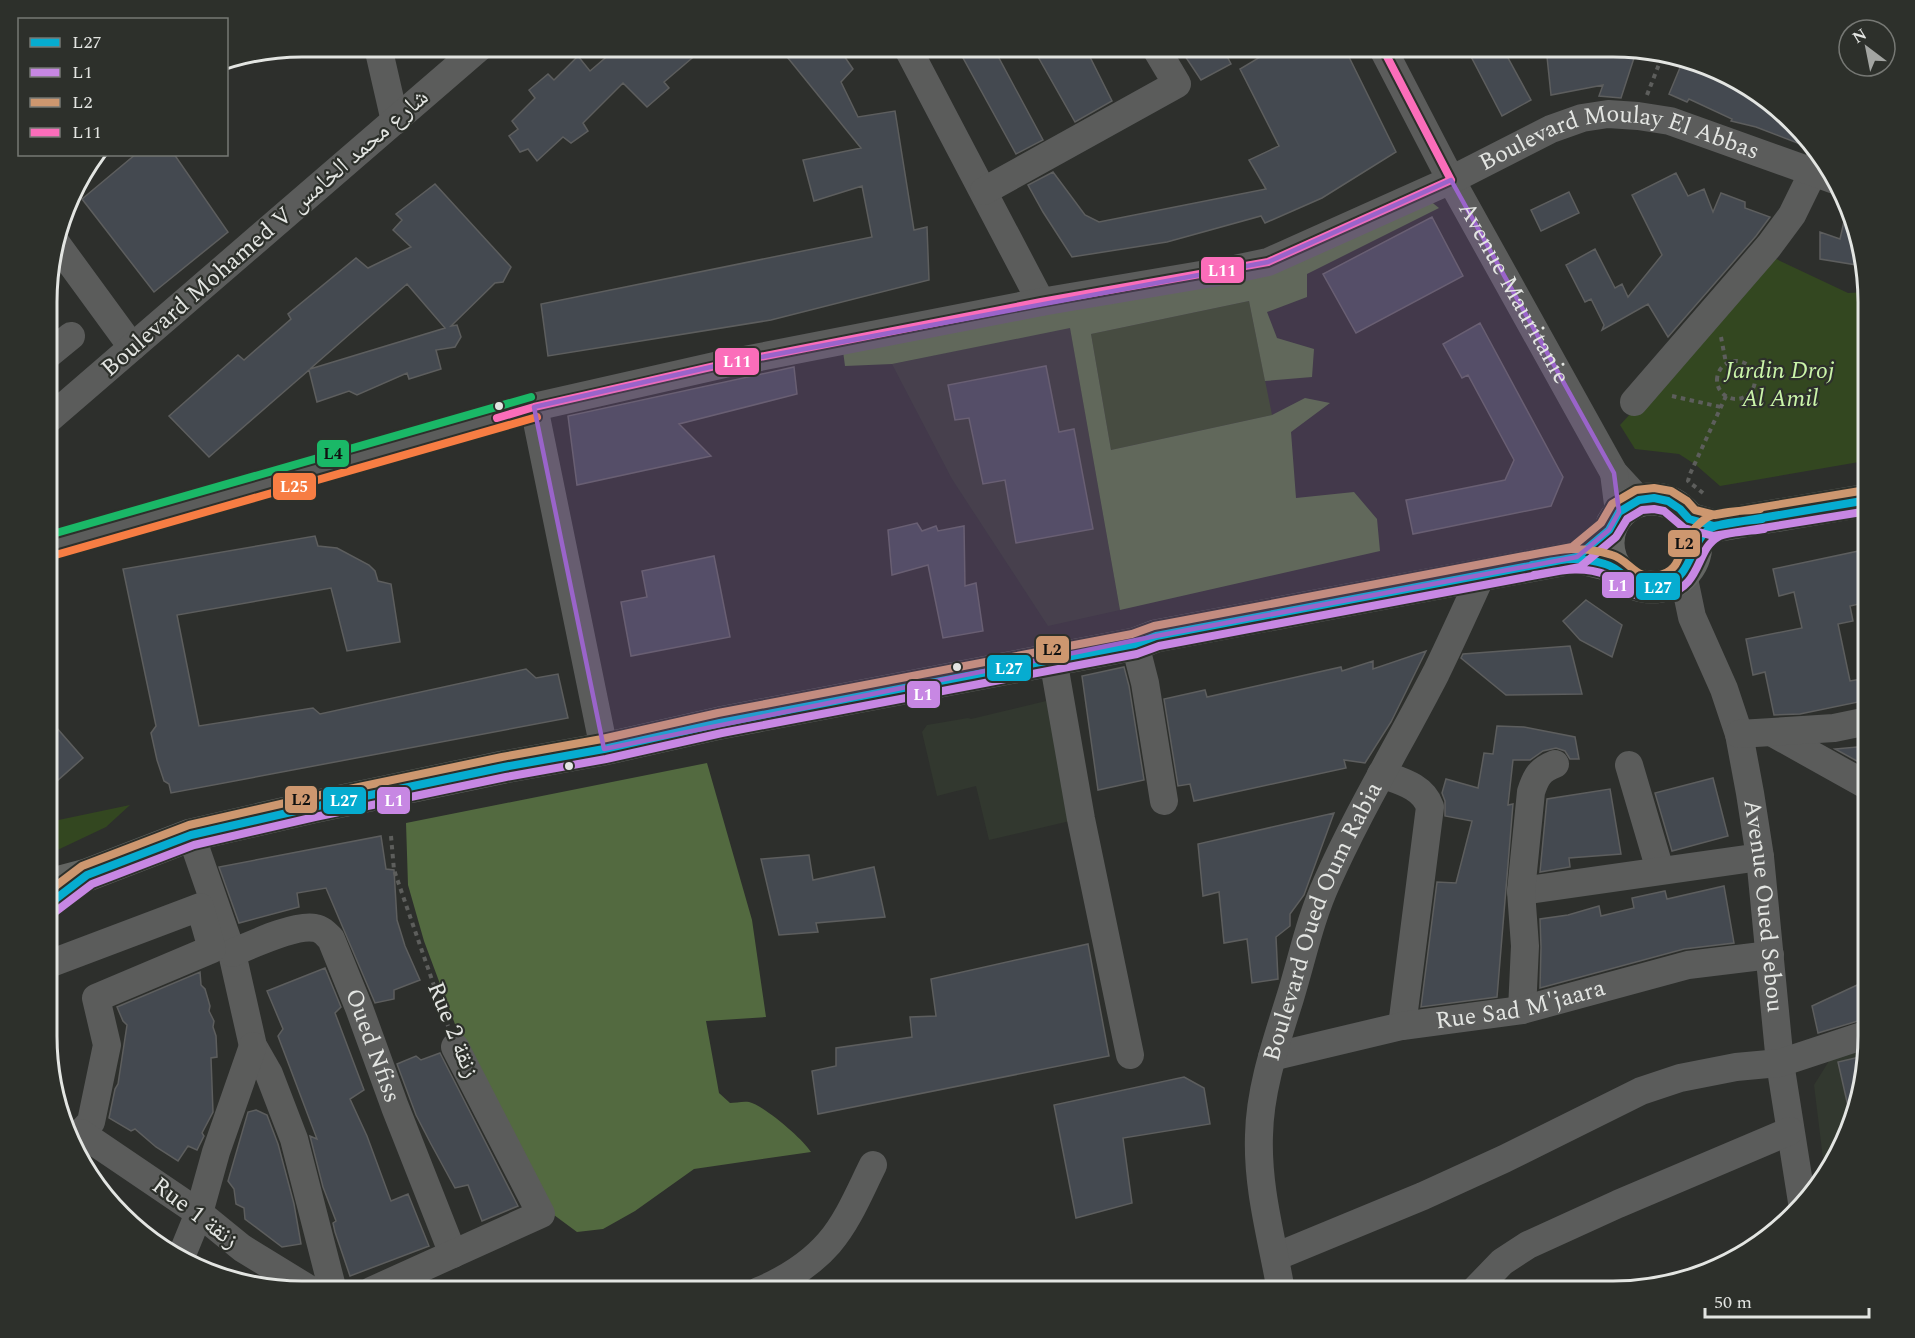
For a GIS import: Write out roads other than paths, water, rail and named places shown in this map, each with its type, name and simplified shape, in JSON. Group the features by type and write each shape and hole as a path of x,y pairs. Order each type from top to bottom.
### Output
{"main road":[{"path":"1577,557 1623,514 1654,498 1668,501 1706,528 1858,503"},
{"path":"1623,514 1608,549 1614,566 1628,580 1646,586 1674,579 1694,554 1706,528"},
{"path":"57,883 87,874 191,835 313,807 504,767 604,749 720,723 1134,644 1156,636 1577,557 1614,566"},
{"path":"57,898 87,874"}],"street":[{"path":"380,57 395,121"},
{"name":"Boulevard Mohamed V شارع محمد الخامس","path":"57,412 468,57"},
{"path":"913,57 1041,302"},
{"path":"984,191 1177,84 1161,57"},
{"name":"Avenue Mauritanie","path":"1387,57 1451,180 1614,473 1623,514"},
{"name":"Boulevard Moulay El Abbas","path":"57,544 534,407 724,364 1041,302 1268,262 1451,180 1551,129 1582,118 1608,114 1670,121 1820,170"},
{"path":"1641,394 1769,246 1821,172"},
{"path":"62,252 132,347"},
{"path":"57,347 71,336"},
{"path":"534,407 604,749"},
{"name":"Boulevard Oued Oum Rabia","path":"1279,1281 1260,1180 1259,1134 1263,1090 1272,1057 1307,936 1326,884 1381,774 1436,672 1482,574"},
{"name":"Avenue Oued Sebou","path":"1674,579 1724,689 1738,734 1760,857 1780,1063 1801,1193"},
{"path":"1134,644 1146,683 1164,801"},
{"path":"1053,659 1079,807 1130,1055"},
{"path":"1738,734 1834,728 1858,723"},
{"path":"1773,733 1858,786"},
{"path":"1522,1010 1525,946 1521,891 1531,792 1536,776 1543,768 1555,764"},
{"path":"1629,765 1660,870"},
{"path":"1381,774 1421,791 1430,807 1402,1026"},
{"path":"191,835 232,953 253,1046 269,1074 294,1139 330,1281"},
{"path":"1521,891 1760,857"},
{"path":"57,961 200,907 212,949 96,998 107,1045 91,1122 80,1139"},
{"name":"Oued Nfiss","path":"232,953 302,928 315,928 324,932 331,939 453,1254"},
{"name":"Rue Sad M'jaara","path":"1272,1057 1402,1026 1522,1010 1688,965 1770,955"},
{"path":"1275,1257 1494,1164 1641,1091 1680,1078 1736,1067 1780,1063 1858,1037"},
{"path":"184,1250 199,1213 216,1152 253,1046"},
{"name":"Rue 2 زنقة","path":"453,1254 541,1214 455,1047"},
{"path":"1484,1281 1502,1262 1528,1245 1790,1131"},
{"name":"Rue 1 زنقة","path":"82,1143 199,1213 242,1248 295,1281"},
{"path":"781,1281 805,1265 829,1243 851,1208 873,1165"},
{"path":"392,1281 453,1254"}],"park label":[{"name":"Jardin Droj Al Amil","path":"1780,385"}]}
